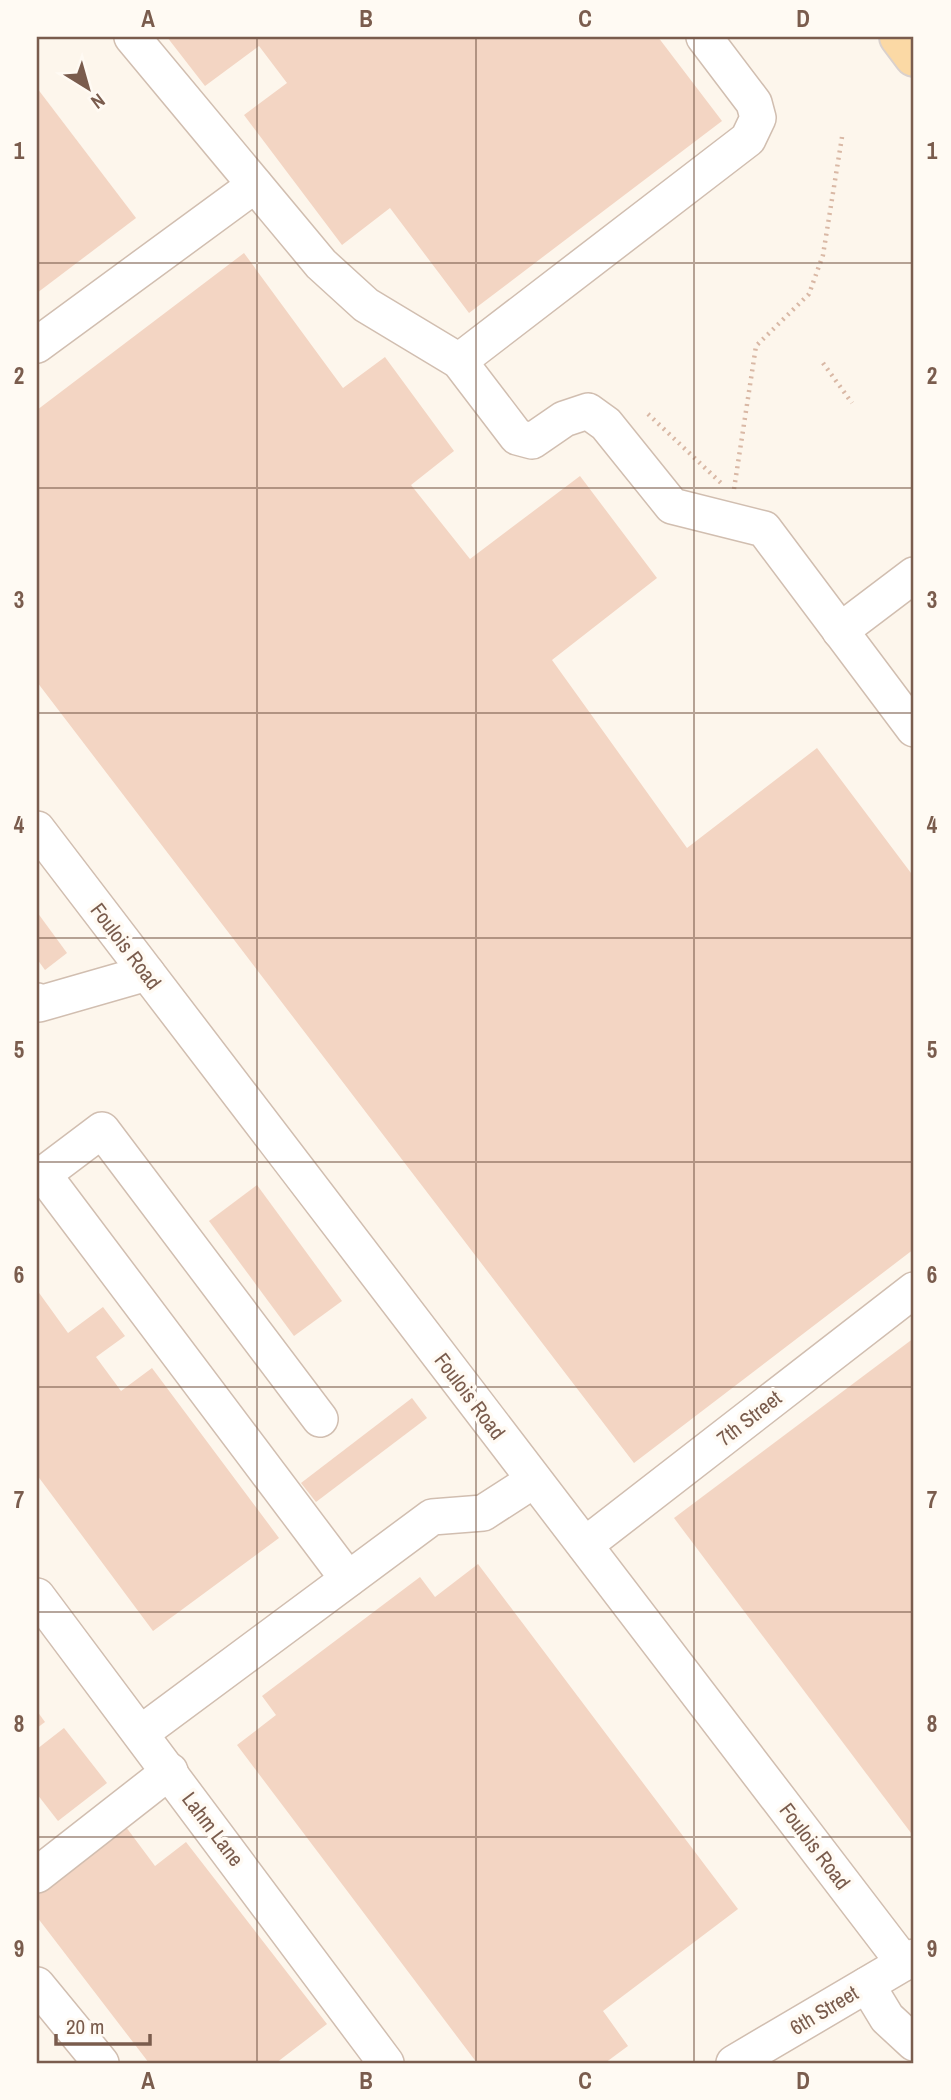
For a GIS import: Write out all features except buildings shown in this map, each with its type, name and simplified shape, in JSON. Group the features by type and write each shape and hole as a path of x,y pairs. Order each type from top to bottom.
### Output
{"main road":[{"path":"899,37 914,58"}],"street":[{"path":"132,37 321,264 366,305 459,361 517,437 532,441 564,419 588,411 606,424 672,506 764,529 914,729"},
{"path":"459,361 748,139 758,118 754,103 704,37"},
{"path":"37,345 256,185"},
{"path":"840,631 914,575"},
{"name":"Foulois Road","path":"37,829 585,1545 898,1971 887,2018 914,2043"},
{"path":"38,1003 147,973"},
{"path":"320,1419 102,1130 40,1177 348,1579"},
{"name":"7th Street","path":"585,1545 914,1290"},
{"path":"141,1733 432,1517 482,1513 534,1480"},
{"name":"Lahm Lane","path":"37,1597 170,1771 386,2063"},
{"path":"37,1875 170,1771"},
{"name":"6th Street","path":"745,2062 898,1971"},
{"path":"37,1985 101,2063"}],"path":[{"path":"734,490 756,346 809,294 823,255 842,137"},
{"path":"823,363 852,403"},
{"path":"648,414 721,484 724,493"}]}
